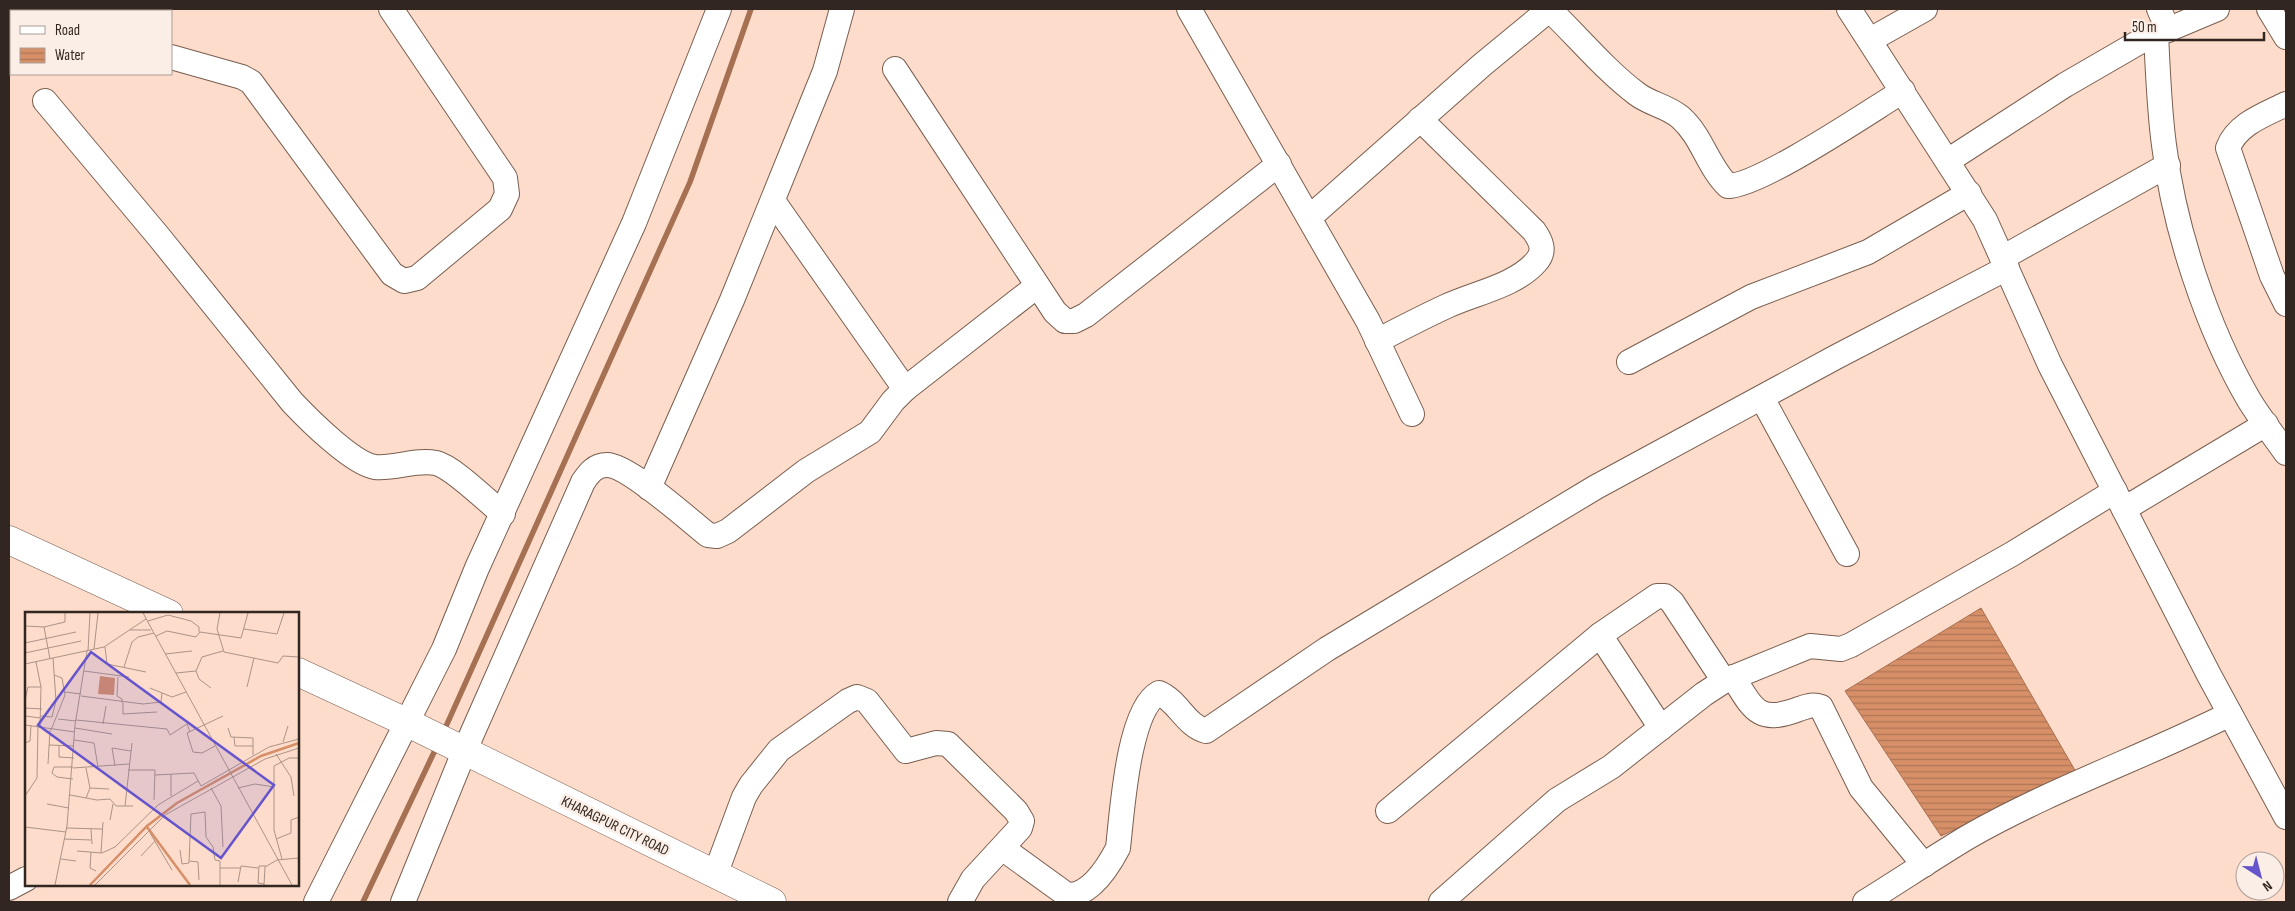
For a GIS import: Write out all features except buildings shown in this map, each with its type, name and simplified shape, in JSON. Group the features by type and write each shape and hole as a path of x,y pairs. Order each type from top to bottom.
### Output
{"main road":[{"path":"9,540 165,612"},
{"name":"KHARAGPUR CITY ROAD","path":"299,672 417,728 772,902"}],"street":[{"path":"172,57 242,77 251,82 392,274 404,280 416,278 500,209 507,194 505,178 391,9"},
{"path":"316,902 417,728 444,649 477,568 634,223 718,9"},
{"path":"649,488 732,300 828,64 842,9"},
{"path":"1189,9 1310,217 1377,341 1412,414"},
{"path":"1310,217 1420,119 1550,9 1638,96 1668,108 1681,118 1695,135 1721,179 1728,186 1738,186 1787,162 1903,91"},
{"path":"1849,9 1949,160 1985,220 2050,365 2230,714 2286,817"},
{"path":"1870,40 1924,9"},
{"path":"1949,160 2064,85 2141,41 2161,24 2217,9"},
{"path":"2269,9 2286,37"},
{"path":"2161,24 2164,146 2178,218 2212,322 2249,400 2286,453"},
{"path":"895,69 1037,286 1055,312 1065,321 1074,321 1119,290 1279,164"},
{"path":"45,100 292,402 310,420 361,463 376,467 424,462 437,464 449,470 503,514"},
{"path":"2286,104 2239,129 2232,138 2228,148 2229,157 2272,276 2286,304"},
{"path":"1377,341 1447,306 1513,278 1537,261 1542,251 1541,241 1534,231 1420,119"},
{"path":"1002,848 1067,895 1077,896 1086,890 1118,848 1133,738 1151,698 1159,693 1166,696 1197,729 1206,731 1336,644 1596,487 2005,264 2168,165"},
{"path":"1629,362 1751,297 1868,252 1969,193"},
{"path":"772,201 905,389"},
{"path":"404,902 461,750 583,482 590,472 606,465 617,467 649,488 708,535 717,536 728,531 806,471 870,432 893,401 905,389 1037,286"},
{"path":"1762,398 1847,554"},
{"path":"1441,902 1557,800 1597,777 1704,694 1729,679 1810,646 1842,649 1851,645 1962,583 2266,424"},
{"path":"1388,811 1600,635 1648,601 1657,596 1664,596 1672,602 1729,679 1761,714 1771,717 1815,705 1822,707 1861,788 1924,865"},
{"path":"1600,635 1661,728"},
{"path":"715,875 744,797 779,750 848,701 857,697 866,701 906,751 936,743 948,744 1016,811 1022,821 1020,828 973,879 960,902"},
{"path":"1865,902 1969,837 2113,766 2161,748 2230,714"},
{"path":"9,888 25,880"}],"water":[{"path":"1981,608 2076,772 1941,836 1845,691"}],"waterway":[{"path":"443,733 690,182 751,9"},
{"path":"363,902 437,746"}]}
